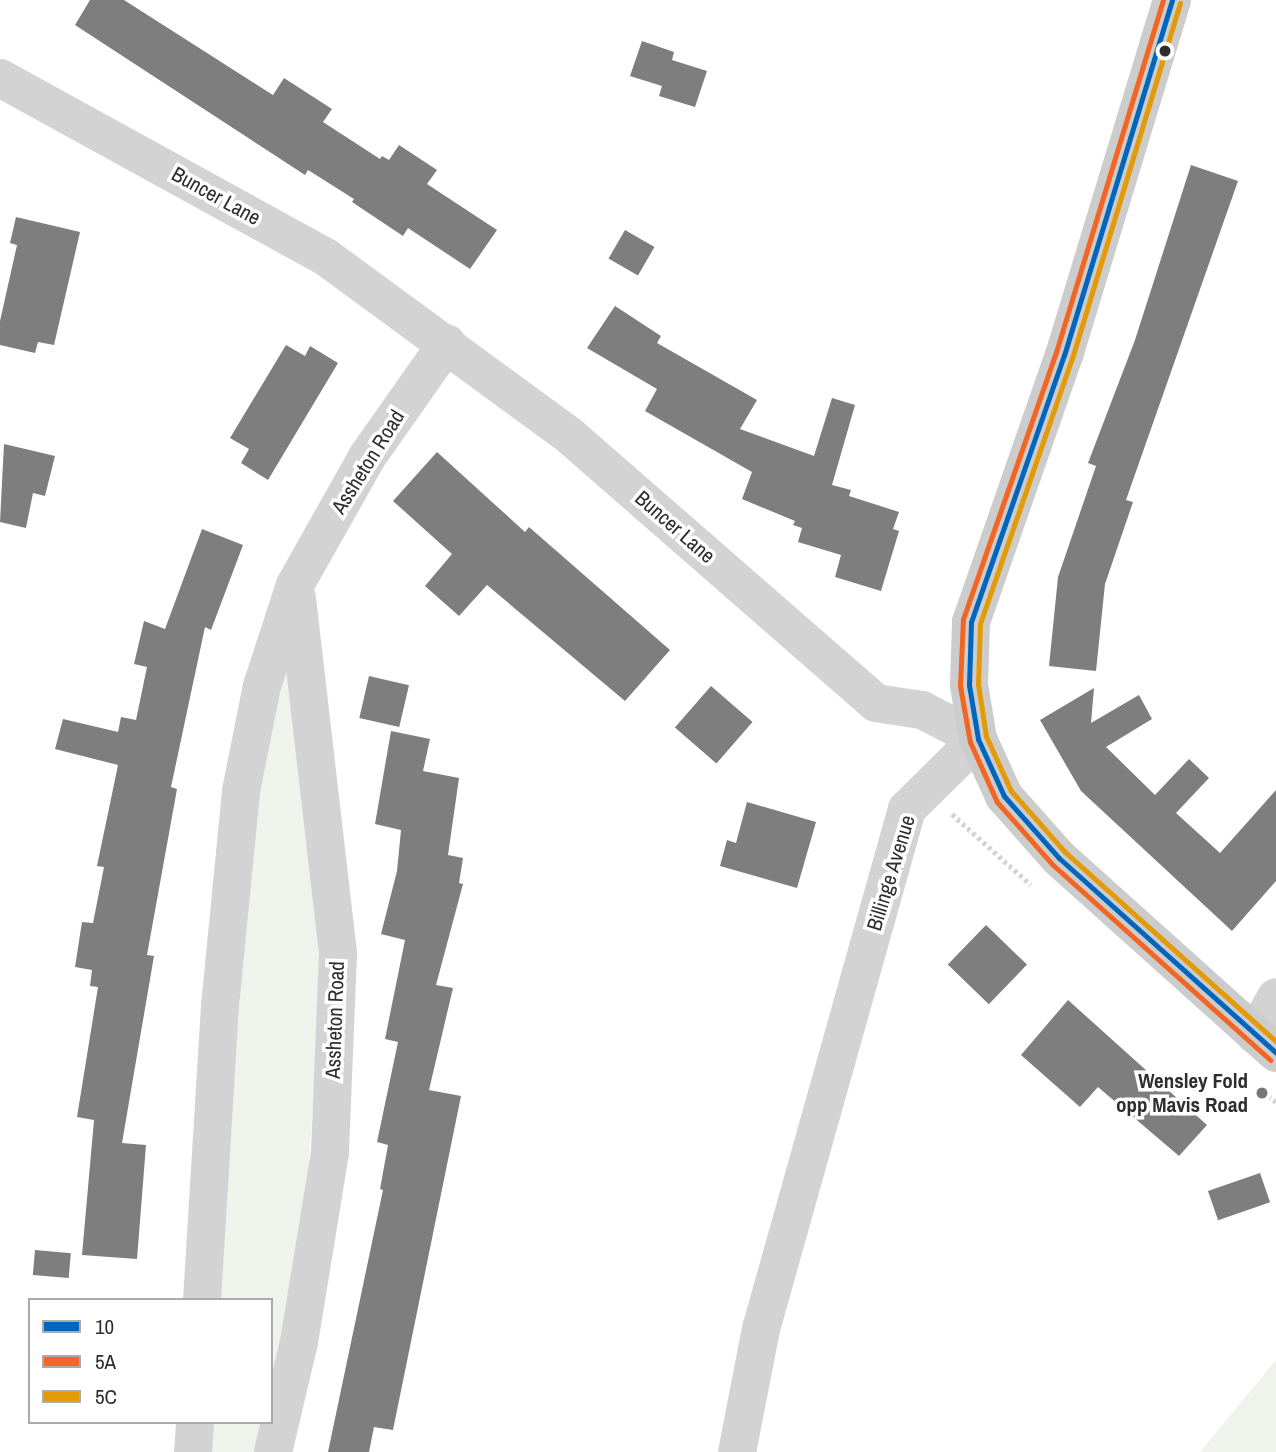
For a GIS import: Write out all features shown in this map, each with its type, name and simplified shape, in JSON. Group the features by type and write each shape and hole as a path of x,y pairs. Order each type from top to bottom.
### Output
{"main road":[{"path":"1172,0 1064,355 971,622 969,685 978,739 1004,796 1059,858 1266,1044"}],"street":[{"name":"Buncer Lane","path":"0,78 327,258 447,342 570,436 876,703 922,710 978,739"},
{"name":"Assheton Road","path":"202,1298 220,1006 241,791 262,686 295,585 367,457 447,342"},
{"name":"Assheton Road","path":"273,1452 299,1342 330,1152 338,953 295,585"},
{"name":"Billinge Avenue","path":"737,1452 761,1329 907,809 978,739"},
{"path":"1266,1044 1276,997"},
{"path":"193,1452 195,1424"}],"shaded area":[{"path":"294,655 321,984 306,1206 273,1386 273,1298 218,1298 254,802 284,656"},
{"path":"1276,1360 1276,1452 1200,1452"},
{"path":"212,1424 265,1424 259,1452 210,1452"}],"building":[{"path":"90,0 124,0 273,95 284,78 332,109 323,122 380,159 382,156 389,160 399,145 437,170 427,184 497,230 470,269 408,228 403,236 352,202 354,199 308,170 305,175 75,25"},
{"path":"642,41 674,52 672,60 707,71 695,107 659,96 662,86 630,76"},
{"path":"1191,165 1238,181 1126,500 1133,502 1105,584 1096,671 1049,666 1058,577 1096,466 1088,463 1135,340"},
{"path":"16,217 80,232 54,345 38,342 35,353 0,345 0,321 17,245 10,243"},
{"path":"625,230 654,247 638,276 608,259"},
{"path":"615,306 661,336 657,343 757,400 740,429 814,456 832,398 855,405 832,485 851,490 849,496 899,512 893,529 899,531 881,591 835,577 841,555 798,542 802,528 793,525 795,521 742,499 752,472 645,411 657,389 587,348"},
{"path":"286,345 305,356 310,346 338,363 268,480 241,463 249,449 230,438"},
{"path":"4,444 55,456 45,496 33,493 26,528 0,522"},
{"path":"437,452 525,532 529,527 670,650 625,701 487,585 459,616 425,586 452,554 393,501"},
{"path":"202,529 243,545 211,630 205,627 171,787 177,789 147,955 154,956 122,1143 146,1145 137,1259 82,1255 94,1120 77,1117 98,987 90,986 92,970 75,967 82,922 93,923 104,867 97,866 118,765 55,749 63,719 118,732 121,717 136,720 147,667 134,664 144,621 165,629"},
{"path":"369,676 409,685 399,727 359,718"},
{"path":"711,686 753,722 716,764 675,728"},
{"path":"1094,688 1091,723 1139,695 1152,719 1106,747 1155,795 1189,759 1209,778 1176,813 1220,853 1276,790 1276,881 1232,931 1081,791 1040,720"},
{"path":"391,731 430,739 423,771 459,778 448,855 463,858 459,883 463,884 436,985 453,988 429,1090 461,1096 393,1430 374,1427 369,1452 328,1452 383,1190 380,1189 388,1145 377,1142 398,1042 385,1039 405,940 381,934 397,871 401,830 375,824"},
{"path":"747,802 816,822 797,888 720,866 727,840 736,843"},
{"path":"986,925 1027,965 989,1004 948,965"},
{"path":"1068,1000 1207,1125 1179,1156 1098,1087 1080,1107 1021,1055"},
{"path":"1260,1173 1270,1202 1218,1220 1208,1191"},
{"path":"35,1250 71,1253 69,1278 33,1275"}],"transit line":[{"name":"5A","path":"1163,0 1056,352 963,619 960,686 970,742 997,802 1053,865 1270,1060"},
{"name":"10","path":"1172,0 1064,355 971,622 969,685 978,739 1004,796 1059,858 1276,1053"},
{"name":"5C","path":"1180,3 1072,358 980,624 978,684 986,736 1011,791 1065,852 1276,1041"}],"place":[{"name":"Wensley Fold opp Mavis Road","path":"1262,1093"}]}
